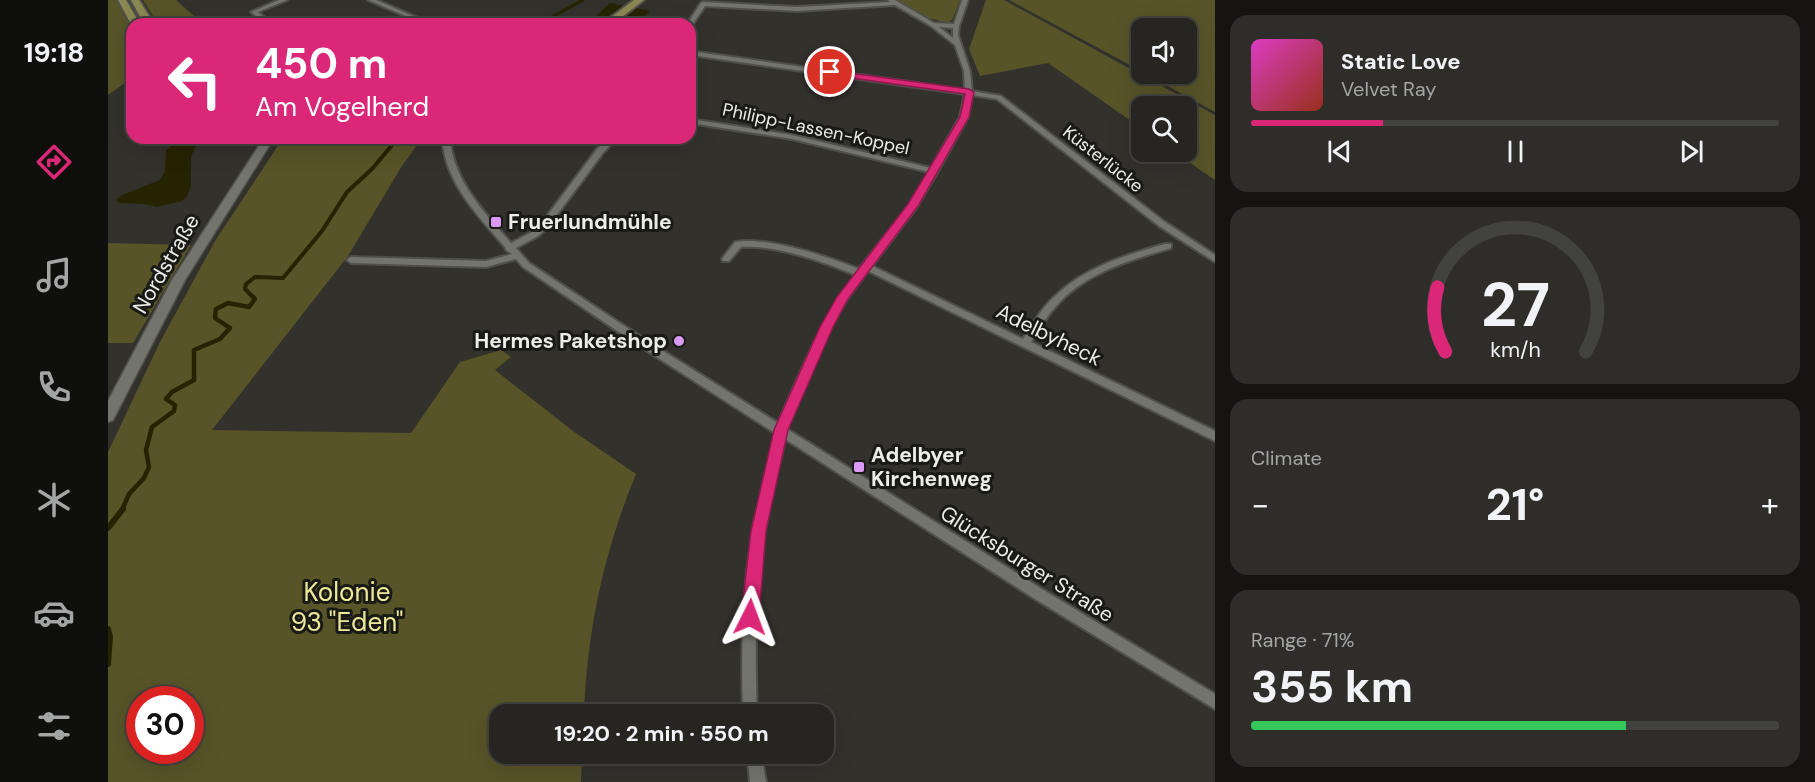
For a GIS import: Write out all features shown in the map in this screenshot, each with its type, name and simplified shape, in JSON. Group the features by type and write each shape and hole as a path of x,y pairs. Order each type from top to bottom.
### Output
{"main road":[{"path":"122,0 132,18"},
{"path":"135,0 146,18"},
{"path":"615,18 640,0"},
{"path":"627,18 652,0"},
{"name":"Nordstraße","path":"108,416 204,238 265,144"}],"street":[{"path":"262,18 254,12 284,0"},
{"path":"371,0 414,18"},
{"path":"750,704 748,661 751,594 759,531 781,430 826,327 863,270 913,206 964,117 969,92 967,71 957,44 956,26 965,0"},
{"path":"694,18 703,4 797,9 893,2 933,25 957,44"},
{"path":"933,25 956,26"},
{"name":"Küsterlücke","path":"696,53 992,95 1007,102 1162,224 1215,259"},
{"name":"Philipp-Lassen-Koppel","path":"696,122 792,137 934,171"},
{"name":"Glücksburger Straße","path":"447,144 452,168 478,211 513,252 540,275 1114,642 1215,702"},
{"path":"351,260 486,264 513,252 544,226 607,144"},
{"name":"Adelbyheck","path":"726,259 738,244 753,243 863,270 1025,343 1215,436"},
{"path":"1025,343 1056,301 1081,280 1135,256 1168,246"},
{"path":"756,764 758,782"}],"green space":[{"path":"108,0 117,0 126,18 126,82 108,95"},
{"path":"143,0 176,0 196,18 154,18"},
{"path":"895,0 960,0 952,20 948,23 925,17"},
{"path":"986,0 1004,0 1131,69 1131,84 1158,84 1180,96 1131,96 1131,121 1048,63 980,76 969,49"},
{"path":"1009,0 1215,0 1215,112 1197,102 1197,96 1186,96 1164,84 1197,84 1197,18 1131,18 1131,66"},
{"path":"1197,105 1215,115 1215,180 1189,162 1197,162"},
{"name":"Kolonie 93 \"Eden\"","path":"279,144 418,144 400,169 348,256 212,430 411,433 460,362 501,350 511,357 495,370 573,431 636,474 615,532 599,592 589,652 585,704 489,704 489,764 582,764 581,782 108,782 108,452 160,342 215,241"},
{"path":"108,243 191,245 133,343 108,343"}],"shaded area":[{"path":"610,3 650,11 642,18 594,18"},
{"path":"174,144 196,144 191,157 191,186 182,201 157,207 120,203 116,200 122,195 160,180 165,171 166,150"}],"waterway":[{"path":"550,18 583,0"},
{"path":"122,510 129,494 144,478 149,467 146,450 152,427 174,411 175,405 166,399 172,392 194,380 194,350 220,339 230,328 215,318 216,309 228,303 249,307 255,299 245,289 246,284 255,277 283,278 322,231 347,192 372,169 393,144"},
{"path":"108,528 123,509"},
{"path":"108,629 110,637 108,664"}],"place":[{"name":"Fruerlundmühle","path":"496,222"},
{"name":"Hermes Paketshop","path":"679,341"},
{"name":"Adelbyer Kirchenweg","path":"859,467"}],"route":[{"path":"750,617 759,531 769,476 781,430 826,327 843,297 913,206 964,117 968,105 969,92 830,72"}]}
